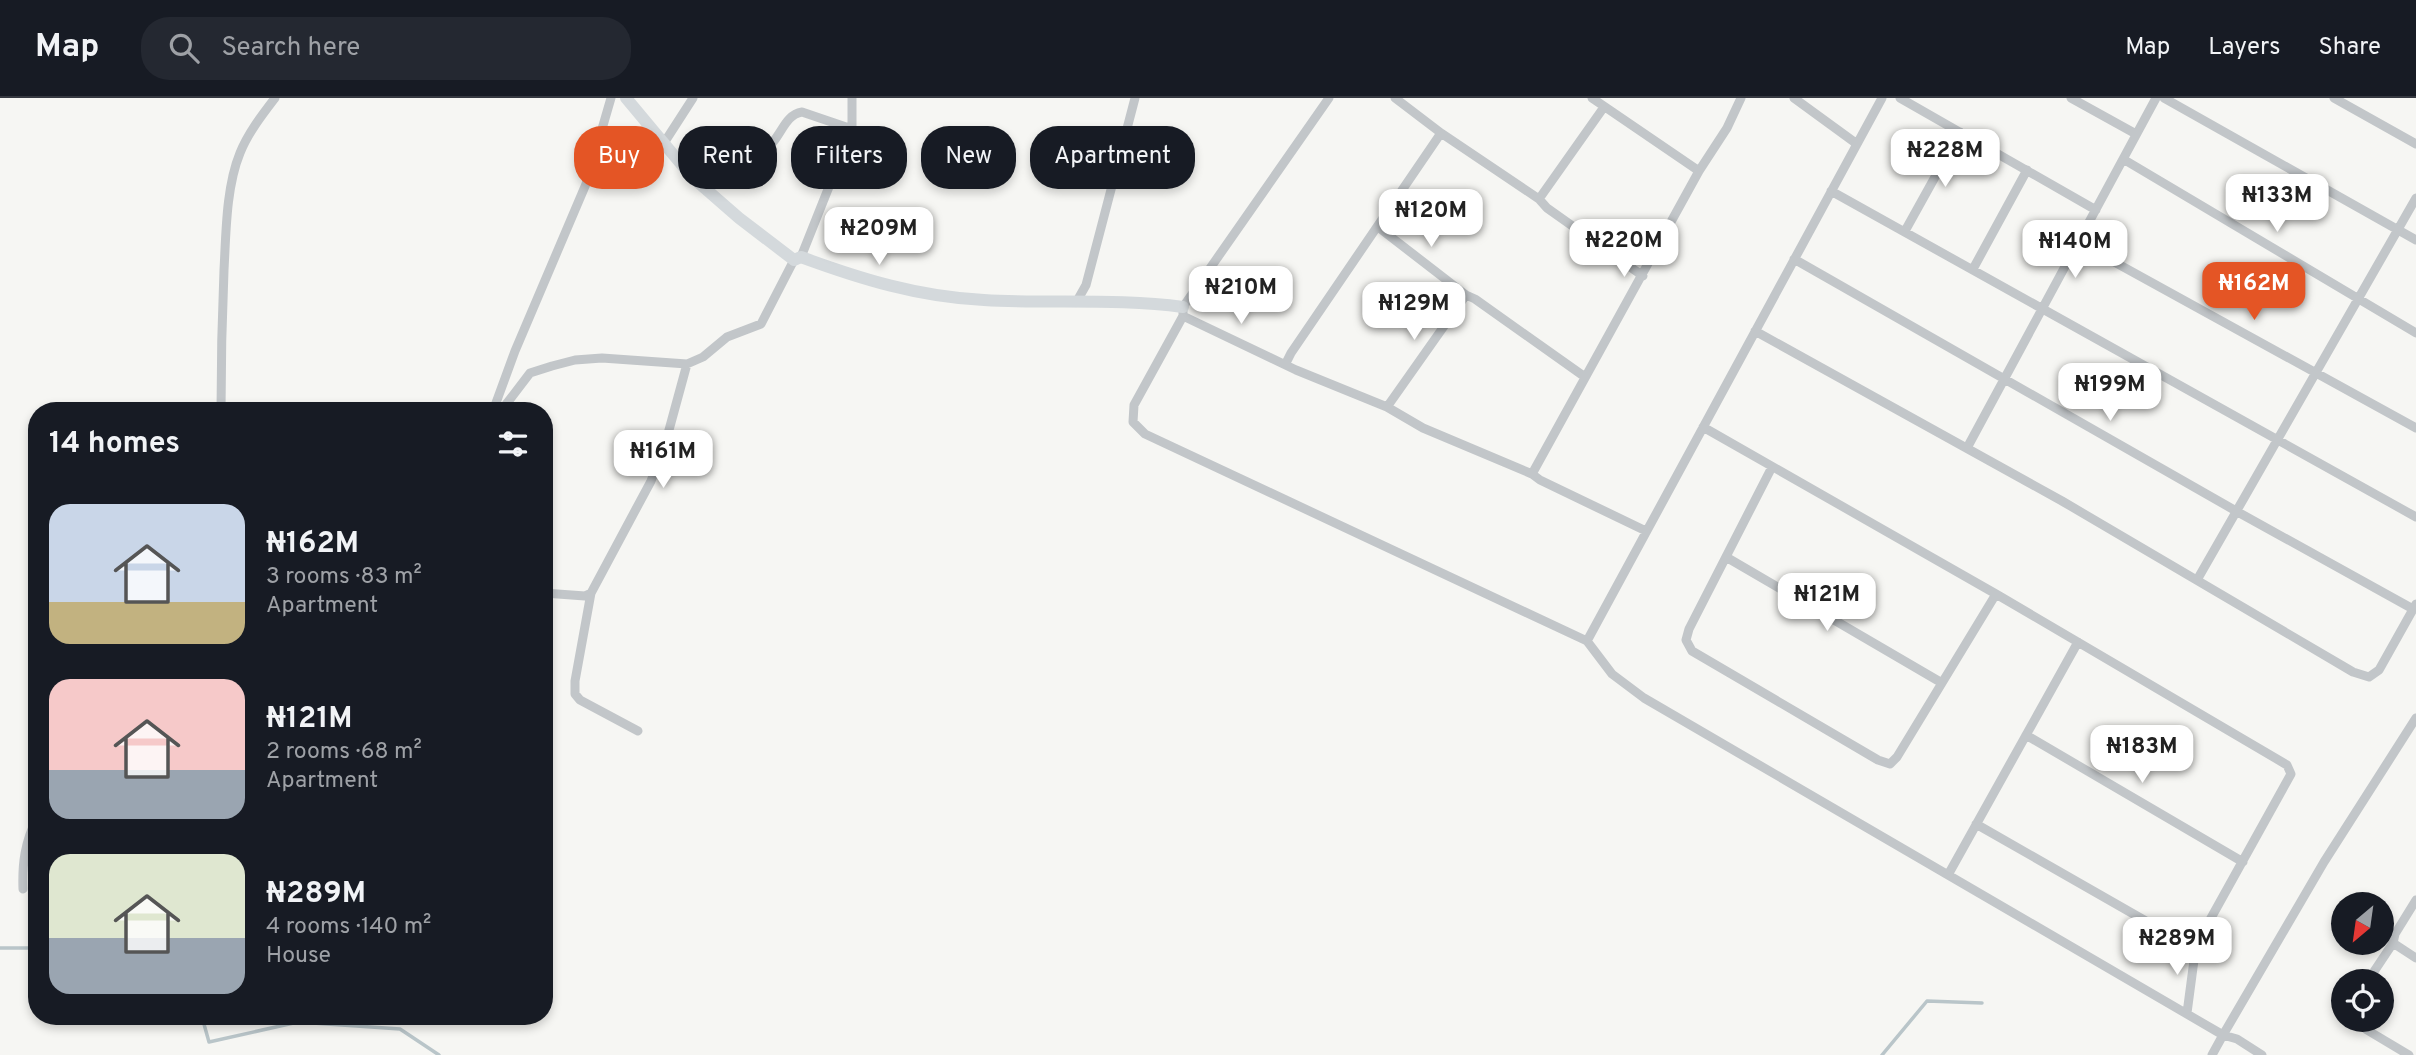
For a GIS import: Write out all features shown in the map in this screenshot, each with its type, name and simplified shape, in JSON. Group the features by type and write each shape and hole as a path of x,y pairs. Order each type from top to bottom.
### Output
{"street":[{"path":"221,402 226,226 234,173 240,152 256,122 275,98"},
{"path":"496,402 515,351 586,184 611,98"},
{"path":"626,98 650,126"},
{"path":"678,160 664,143 693,98"},
{"path":"852,98 852,126"},
{"path":"1077,301 1086,285 1135,98"},
{"path":"1329,98 1183,312 1135,405 1133,422 1145,434 1587,641 1612,674 1644,698 2222,1035 2237,1039 2262,1055"},
{"path":"1395,98 1643,276"},
{"path":"1592,98 1699,171"},
{"path":"1532,474 1699,171 1727,128 1741,98"},
{"path":"1794,98 1857,144"},
{"path":"1587,641 1882,98"},
{"path":"1900,98 2096,210"},
{"path":"2071,98 2136,135"},
{"path":"1967,448 2156,98"},
{"path":"2164,98 2416,240"},
{"path":"2334,98 2416,144"},
{"path":"1539,199 1604,107"},
{"path":"777,139 788,121 802,111 844,126"},
{"path":"1286,363 1441,132"},
{"path":"1905,231 1960,132"},
{"path":"2123,159 2416,333"},
{"path":"1973,269 2027,170"},
{"path":"707,189 738,218 798,259 878,284 929,295 983,300 1162,304 1183,312 1296,370 1387,407 1423,428 1532,474 1646,531"},
{"path":"508,402 530,373 564,363 602,358 687,364 703,357 727,337 761,324 798,259 827,189"},
{"path":"1831,191 2416,517"},
{"path":"2197,580 2416,198"},
{"path":"1378,228 1466,295 1585,377"},
{"path":"2078,242 2416,428"},
{"path":"1755,331 1967,448 2353,672 2369,677 2379,670 2415,606 2236,511 1794,259"},
{"path":"1387,407 1466,295"},
{"path":"638,731 580,701 575,694 575,681 591,593 651,481 666,441 687,364"},
{"path":"1703,427 1996,594 2287,765 2291,774 2288,781 2196,944 2187,1013"},
{"path":"1772,467 1689,629 1686,640 1692,651 1878,761 1890,764 1897,757 1996,594"},
{"path":"1726,557 1942,682"},
{"path":"553,594 585,596 591,593"},
{"path":"1948,875 2077,642"},
{"path":"2212,1055 2324,862 2416,718"},
{"path":"2026,735 2243,862"},
{"path":"1976,824 2186,944 2196,944"},
{"path":"23,889 22,864 28,837"},
{"path":"2394,938 2416,900"},
{"path":"2394,944 2416,958"},
{"path":"2370,1032 2409,1055"}],"waterway":[{"path":"0,948 28,948"},
{"path":"1882,1055 1927,1001 1982,1003"},
{"path":"204,1025 209,1042 285,1025"},
{"path":"342,1025 400,1029 439,1055"}]}
